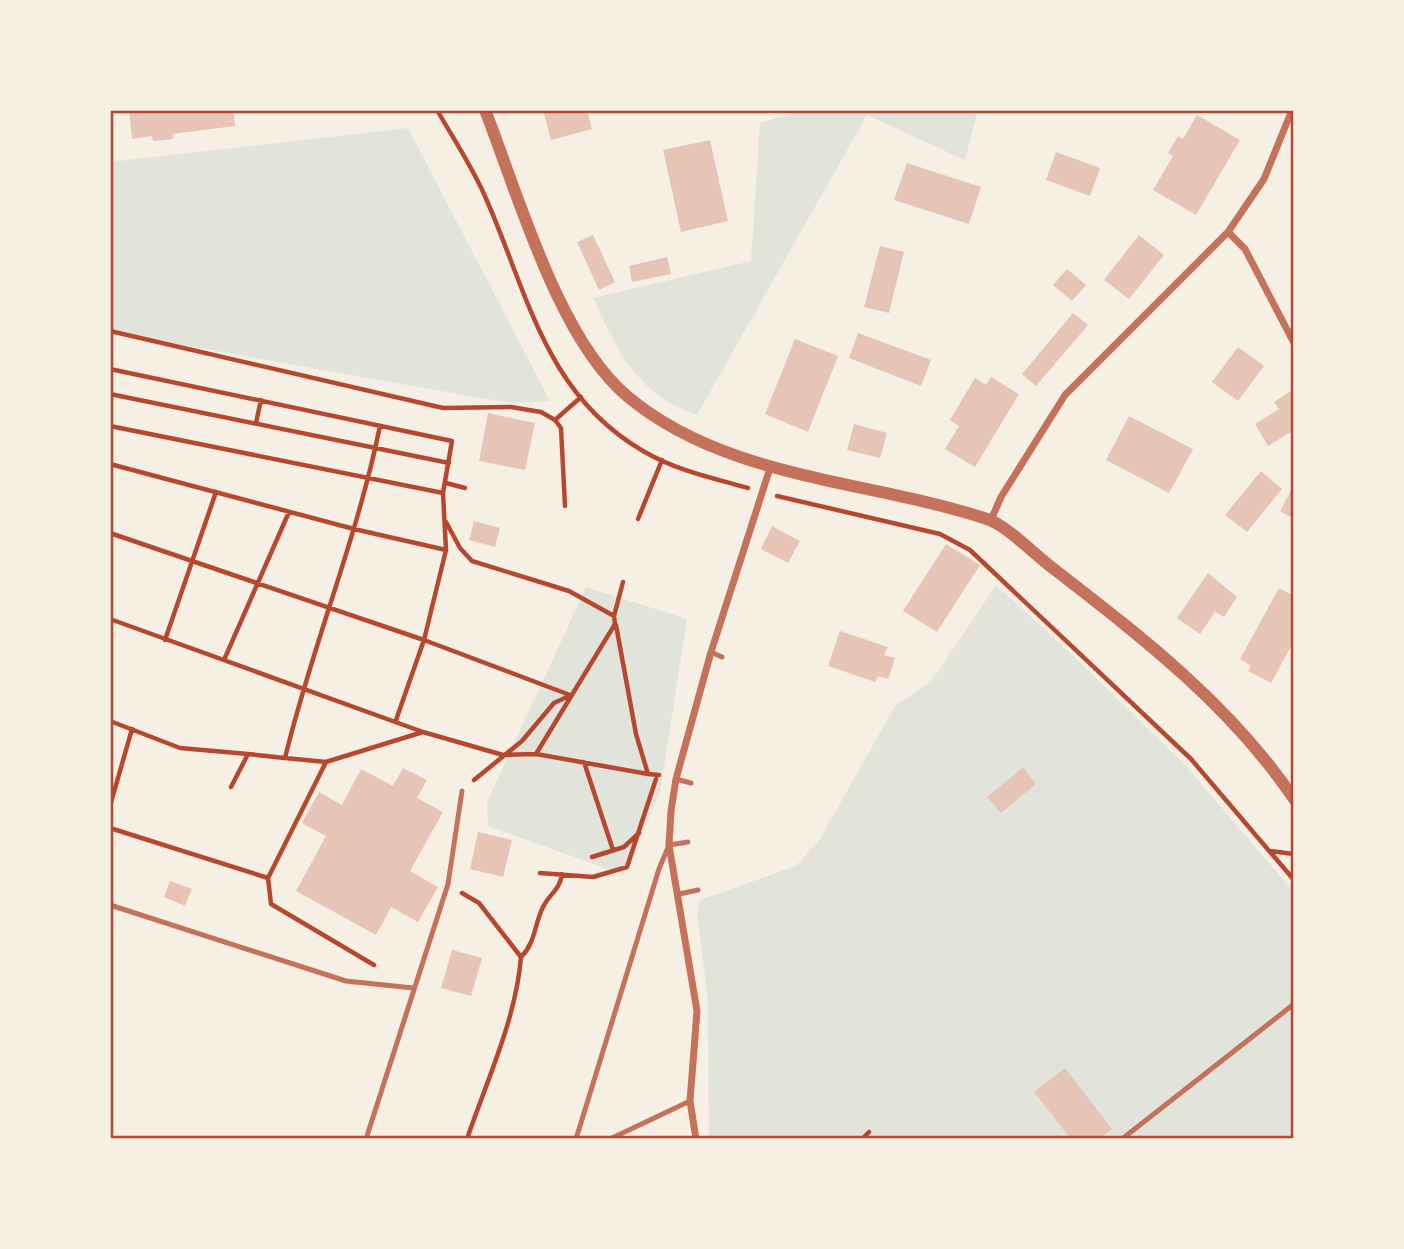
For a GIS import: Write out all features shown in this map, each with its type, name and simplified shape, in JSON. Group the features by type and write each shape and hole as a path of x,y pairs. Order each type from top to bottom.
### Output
{"street":[{"path":"485,110 551,278 584,346 625,395 663,422 710,448 992,520 1152,645 1231,718 1294,799"},
{"path":"992,520 1001,497 1065,395 1228,232 1264,179 1292,110"},
{"path":"1228,232 1245,249 1294,343"},
{"path":"696,1139 690,1101 697,1011 669,845 676,779 711,652 771,465"}],"lane":[{"path":"711,652 722,657"},
{"path":"676,779 691,783"},
{"path":"366,1139 448,884 462,791"},
{"path":"576,1139 659,869 669,845 688,842"},
{"path":"679,894 698,890"},
{"path":"110,905 346,981 413,988"},
{"path":"1122,1139 1294,1004"},
{"path":"610,1139 690,1101"}],"path":[{"path":"110,331 443,408 511,407 541,412 555,420 561,428 565,506"},
{"path":"110,369 452,442 443,494 446,550 425,640 396,720"},
{"path":"110,394 449,463"},
{"path":"555,420 582,397"},
{"path":"256,424 261,400"},
{"path":"285,758 302,689 354,529 380,425"},
{"path":"110,426 443,494"},
{"path":"638,519 662,460"},
{"path":"110,464 354,529 446,550"},
{"path":"446,483 466,488"},
{"path":"165,640 216,492"},
{"path":"225,660 256,583 289,512"},
{"path":"444,518 460,548 472,561 569,591 614,616"},
{"path":"110,533 425,640 570,695"},
{"path":"940,534 970,550 1087,657 1191,759 1294,880"},
{"path":"623,582 614,616 615,624 636,734 648,774"},
{"path":"110,619 396,720 423,732 503,755 536,754 676,779"},
{"path":"536,754 615,624"},
{"path":"462,791 522,741 554,703 570,695"},
{"path":"110,721 180,748 326,762 423,732"},
{"path":"110,806 132,729"},
{"path":"231,787 248,754"},
{"path":"326,762 268,878 271,904 413,988"},
{"path":"584,762 614,850"},
{"path":"540,873 593,877 628,867 657,775"},
{"path":"110,828 268,878"},
{"path":"592,857 624,847 640,833"},
{"path":"1269,851 1294,855"},
{"path":"521,957 531,947 542,907 561,887 562,874"},
{"path":"448,884 479,903 521,957 520,978 509,1018 467,1139"},
{"path":"862,1139 869,1132"}],"shaded area":[{"path":"802,110 978,110 965,160 867,115 697,415 676,406 644,383 621,353 593,298 751,261 760,123"},
{"path":"408,128 550,401 514,403 486,399 110,332 110,162"},
{"path":"996,585 1081,663 1184,764 1294,892 1294,1139 709,1139 708,999 697,914 700,900 796,866 820,839 895,706 931,682"},
{"path":"586,587 687,619 660,792 624,875 488,826 487,802"}],"building":[{"path":"129,110 233,110 235,126 173,134 173,139 153,141 152,136 132,139"},
{"path":"543,110 587,110 592,129 551,140"},
{"path":"1197,115 1240,140 1196,215 1153,190 1173,156 1168,153 1178,136 1183,139"},
{"path":"710,140 728,221 681,232 663,150"},
{"path":"1056,152 1100,168 1090,196 1046,180"},
{"path":"907,163 981,187 969,224 894,200"},
{"path":"593,235 615,282 599,290 577,242"},
{"path":"1139,235 1164,255 1129,299 1104,280"},
{"path":"880,246 904,252 889,313 864,307"},
{"path":"667,257 671,274 632,282 629,266"},
{"path":"1067,269 1086,285 1072,301 1053,285"},
{"path":"1073,313 1088,325 1036,386 1022,374"},
{"path":"858,333 931,360 921,386 849,358"},
{"path":"795,339 838,356 808,432 765,414"},
{"path":"1238,347 1264,366 1238,401 1212,382"},
{"path":"991,377 1019,394 975,467 945,449 959,426 950,420 975,378 986,385"},
{"path":"1294,389 1294,430 1268,446 1255,424 1279,409 1274,402"},
{"path":"488,413 535,423 525,470 479,461"},
{"path":"1129,416 1193,449 1169,493 1106,460"},
{"path":"854,424 887,433 880,458 847,450"},
{"path":"1261,471 1282,489 1247,532 1225,515"},
{"path":"1294,485 1294,519 1280,511"},
{"path":"474,521 500,528 495,547 469,540"},
{"path":"772,526 800,541 788,563 761,549"},
{"path":"946,544 980,565 937,632 903,611"},
{"path":"1208,573 1237,597 1224,617 1215,612 1200,634 1177,618"},
{"path":"1279,588 1294,596 1294,641 1271,683 1248,671 1251,666 1240,659"},
{"path":"840,631 888,647 884,655 895,658 888,679 878,676 875,682 828,666"},
{"path":"1023,767 1036,784 1001,813 987,797"},
{"path":"403,768 427,780 417,798 443,812 410,871 438,887 418,922 391,907 376,935 296,891 326,836 302,823 319,792 342,805 361,769 393,786"},
{"path":"478,832 512,840 503,877 470,869"},
{"path":"170,881 192,889 185,906 164,897"},
{"path":"452,950 482,958 471,996 441,988"},
{"path":"1065,1068 1112,1129 1099,1139 1071,1139 1034,1092"}]}
